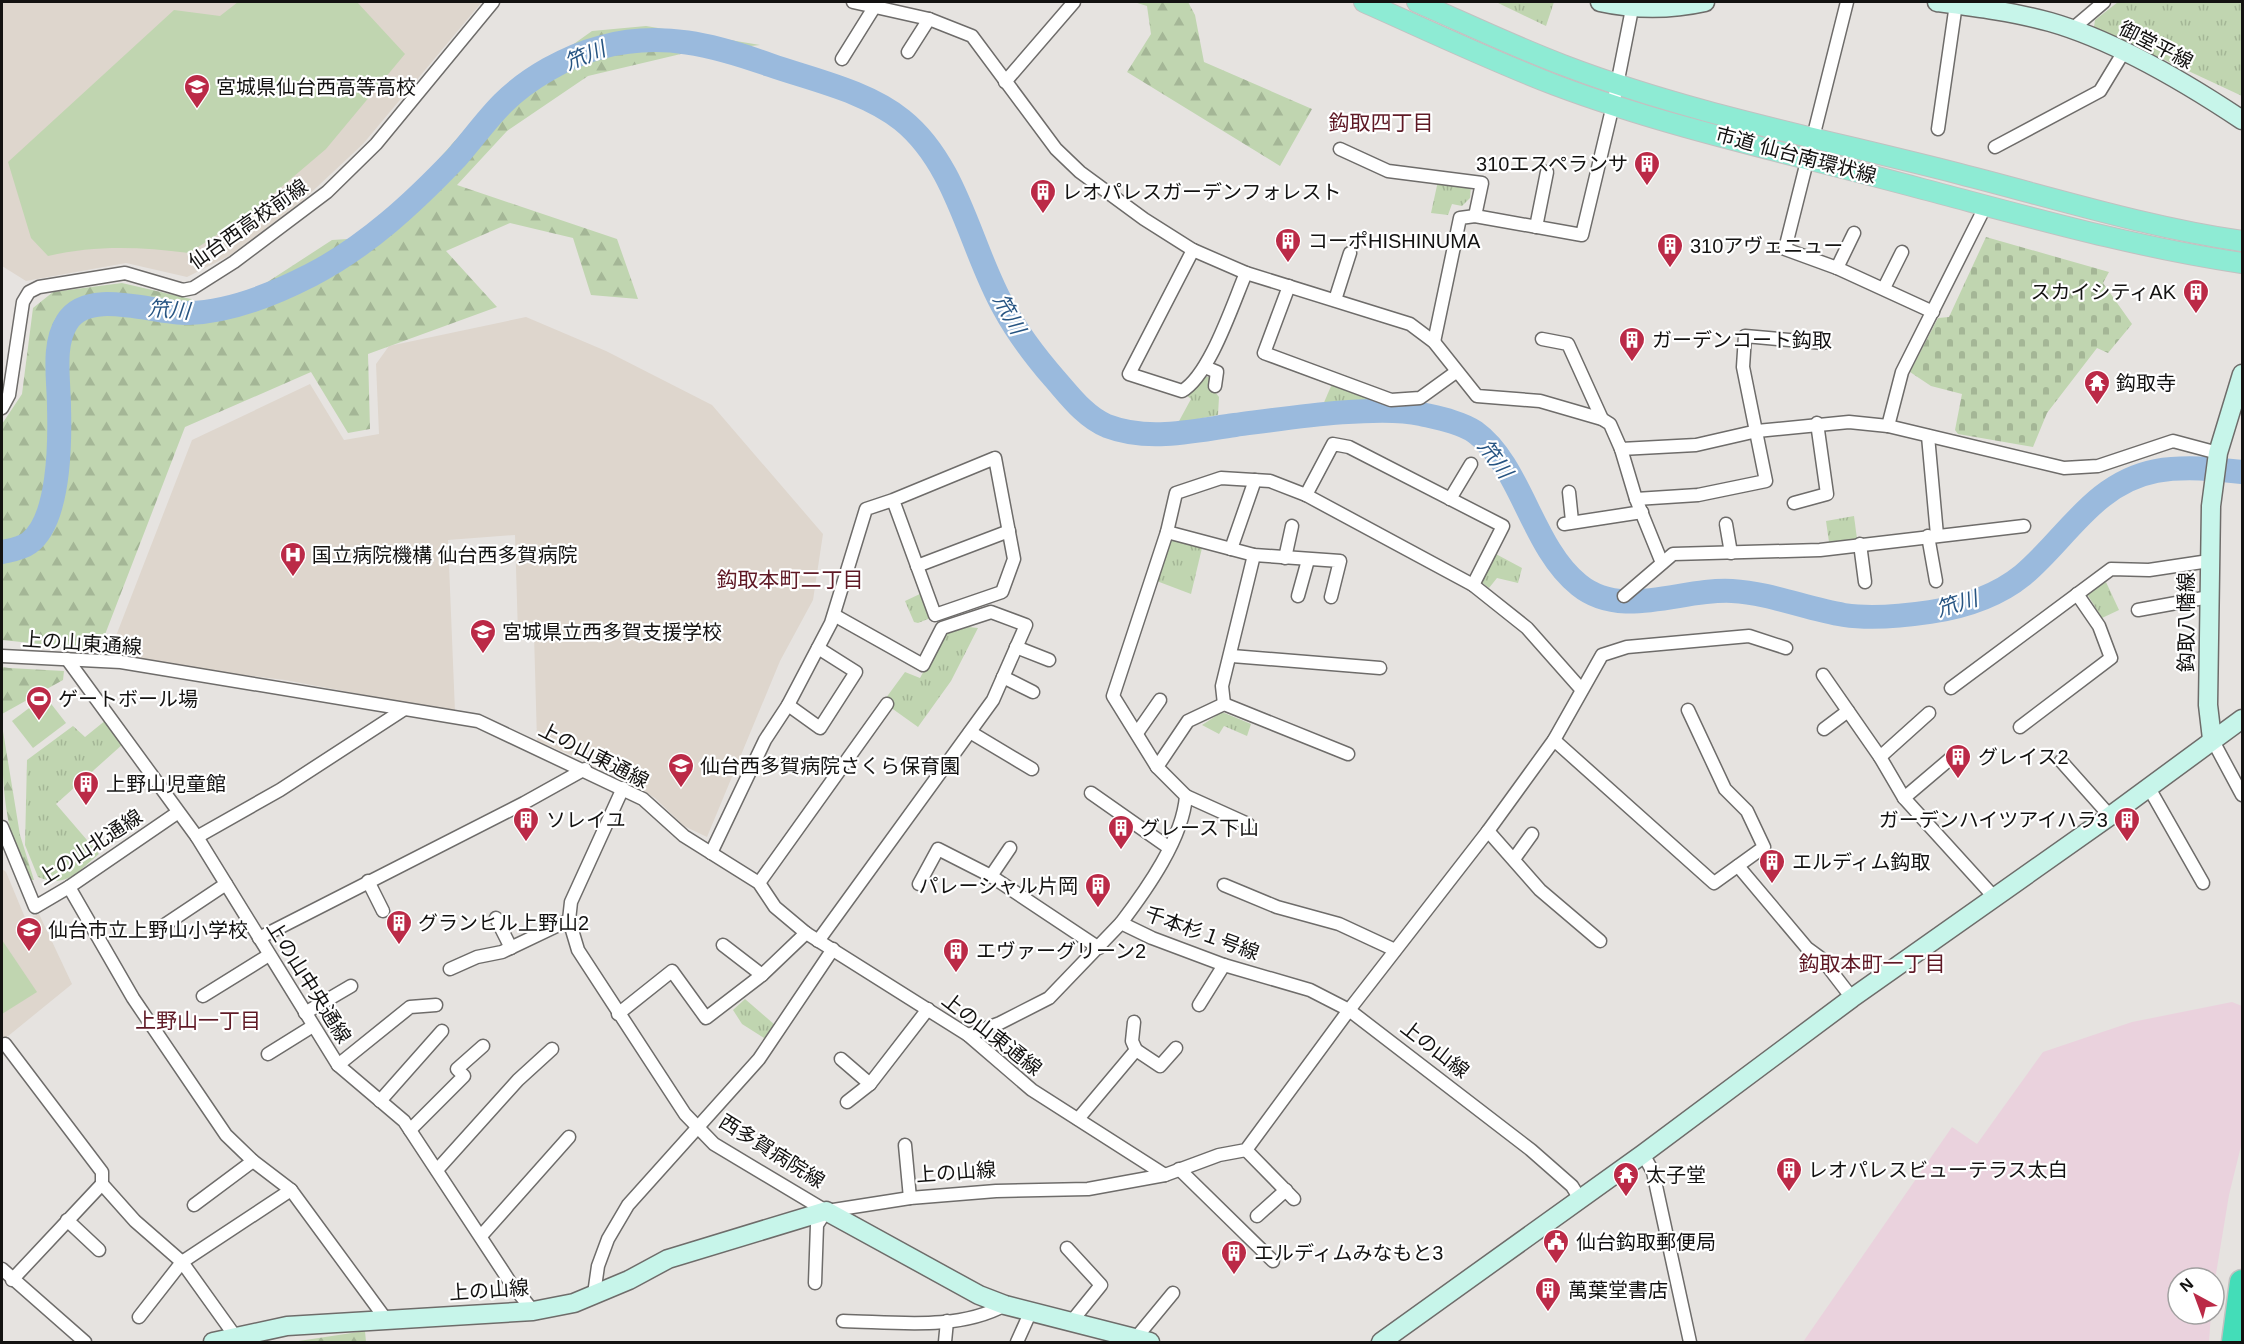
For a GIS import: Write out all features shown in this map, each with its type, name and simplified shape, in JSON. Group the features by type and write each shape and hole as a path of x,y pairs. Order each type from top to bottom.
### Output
{"highway":[{"path":"2234,1342 2242,1282"}],"main road":[{"name":"市道 仙台南環状線","path":"1364,2 1500,63 1613,105 1986,205 2196,256 2242,263"},
{"name":"市道 仙台南環状線","path":"1417,2 1564,65 1771,129 1811,137 2084,209 2197,234 2242,241"}],"street":[{"name":"仙台西高校前線","path":"2,408 9,395 23,302 29,292 39,287 125,273 169,288 183,290 193,288 234,262 327,192 376,144 493,2"},
{"path":"853,2 929,19 972,36 1042,133 1080,172 1157,228 1193,250 1246,273 1410,324 1434,342 1456,372 1478,396 1540,401 1610,423 1621,449 1636,499 1662,563"},
{"path":"1005,82 1074,2"},
{"path":"1600,2 1632,9 1653,9 1705,2"},
{"path":"1846,2 1785,249 1884,288 1933,312"},
{"name":"御堂平線","path":"1937,2 2024,16 2072,30 2123,53 2212,100 2242,120"},
{"path":"2072,30 2104,2"},
{"path":"1938,129 1956,4"},
{"path":"842,59 875,6"},
{"path":"1434,342 1460,218 1474,216 1582,235 1613,105 1632,9"},
{"path":"908,52 929,19"},
{"path":"1995,147 2100,91 2123,53"},
{"path":"1340,149 1388,171 1482,183 1474,216"},
{"path":"1536,227 1547,171"},
{"path":"1888,426 1902,372 1986,205"},
{"path":"1837,268 1854,233"},
{"path":"1193,250 1129,374 1182,390 1193,384 1205,367 1246,273"},
{"path":"1884,288 1902,252"},
{"path":"1335,300 1350,253"},
{"path":"1289,286 1263,353 1391,400 1420,398 1456,372"},
{"path":"1636,499 1698,495 1766,481 1743,367 1745,336 1823,343"},
{"path":"1542,339 1568,344 1602,419"},
{"path":"1205,367 1217,372 1215,386"},
{"path":"1621,449 1696,445 1757,431 1817,423 1849,422 1888,426 2064,468 2098,466 2173,441 2218,456 2242,374"},
{"path":"1794,503 1827,494 1817,423"},
{"path":"1928,436 1936,581"},
{"path":"1306,495 1333,444 1349,447 1503,526 1473,585"},
{"name":"鈎取八幡線","path":"2212,739 2208,705 2208,561 2211,506 2218,456"},
{"path":"711,854 765,740 788,705 834,615 866,509 995,458 1014,559 1002,592 935,615 893,500"},
{"path":"1450,499 1471,464"},
{"path":"1248,824 1186,796 1158,767 1113,696 1167,532 1176,493 1221,478 1270,481 1306,495 1473,585 1527,628 1581,689"},
{"path":"1231,549 1254,480"},
{"path":"1569,492 1568,523 1641,512"},
{"path":"1726,524 1731,554"},
{"path":"1285,558 1292,526"},
{"path":"1624,596 1673,554 1820,550 2024,526"},
{"path":"917,566 1009,531"},
{"path":"1167,532 1254,555 1340,561 1331,597"},
{"path":"1860,544 1865,582"},
{"path":"1224,704 1222,686 1232,656 1254,555"},
{"path":"1298,596 1308,560"},
{"path":"1950,688 2111,569 2149,570 2208,561"},
{"path":"2020,727 2111,658 2099,626 2077,594"},
{"path":"2138,610 2209,597"},
{"path":"818,941 993,700 1026,625 991,612 942,628 923,665 834,615"},
{"path":"1257,1216 1290,1194 1246,1149 1349,1010 1488,831 1554,740 1602,655 1628,647 1749,636 1786,648"},
{"path":"1016,647 1049,660"},
{"path":"788,705 820,728 856,672 818,648"},
{"name":"上の山東通線","path":"2,656 42,660 121,662 478,721 643,799 684,837 759,883 775,907 806,933 968,1035 1032,1090 1165,1175"},
{"path":"1232,656 1380,668"},
{"name":"上の山中央通線","path":"67,659 177,813 198,837 338,1065 410,1130 533,1311"},
{"path":"1823,675 1880,757 1904,798 1994,897"},
{"path":"1003,677 1033,692"},
{"path":"1137,733 1160,700"},
{"path":"759,883 887,704"},
{"path":"1158,767 1188,721 1224,704 1348,754"},
{"path":"198,837 280,790 403,710"},
{"path":"1554,740 1714,884 1764,847 1747,811 1725,789 1688,710"},
{"path":"1824,729 1848,711"},
{"path":"1880,757 1929,713"},
{"path":"1392,1339 1852,998 2149,788 2242,718"},
{"path":"970,732 1032,769"},
{"path":"2212,739 2242,795"},
{"path":"1904,798 1957,753"},
{"path":"2061,761 2110,816"},
{"path":"258,938 585,770"},
{"path":"450,969 477,957 502,952 569,920 571,902 623,788"},
{"path":"2149,788 2204,883"},
{"path":"1091,793 1168,847"},
{"path":"1122,923 1146,890 1168,847 1184,814 1186,796"},
{"name":"上の山北通線","path":"2,827 34,907 69,887 177,813"},
{"path":"1488,831 1540,890 1600,941"},
{"path":"1514,859 1532,834"},
{"path":"991,876 1010,848"},
{"path":"919,884 938,849 991,876 1098,948"},
{"path":"1738,866 1806,948 1822,959 1852,998"},
{"path":"368,881 383,911"},
{"path":"163,926 226,884"},
{"path":"1224,885 1277,907 1339,924 1395,950"},
{"path":"69,887 140,1008 226,1135 253,1161 291,1190 385,1318"},
{"path":"496,918 511,948"},
{"name":"西多賀病院線","path":"569,920 578,950 618,1014 695,1127 714,1144 826,1211 979,1295 1005,1305 1142,1341"},
{"name":"千本杉１号線","path":"968,1035 1000,1023 1049,998 1122,923 1152,938 1224,965 1310,990 1349,1010"},
{"path":"618,1014 672,971 706,1018 762,975 806,933"},
{"path":"723,945 762,975"},
{"path":"594,1294 598,1266 608,1239 628,1204 695,1127 759,1059 833,949"},
{"path":"202,996 269,954"},
{"path":"1199,1005 1224,965"},
{"path":"305,1013 351,986"},
{"path":"338,1065 410,1006 436,1005"},
{"path":"847,1102 870,1084 928,1009"},
{"name":"上の山線","path":"1349,1010 1531,1150 1572,1186 1580,1199"},
{"path":"1134,1022 1132,1041 1136,1050 1160,1066 1176,1048"},
{"path":"268,1054 313,1026"},
{"path":"380,1101 442,1031"},
{"path":"4,1044 102,1172 102,1184 135,1221 182,1262 235,1336"},
{"path":"410,1130 464,1076 457,1069 483,1046"},
{"path":"437,1170 518,1080 552,1049"},
{"path":"1078,1119 1136,1050"},
{"path":"842,1059 870,1084"},
{"path":"481,1236 569,1137"},
{"path":"905,1145 910,1198"},
{"name":"上の山線","path":"213,1342 287,1326 385,1318 533,1311 574,1303 629,1280 668,1259 826,1211 910,1198 996,1191 1088,1189 1165,1175 1246,1149"},
{"path":"1643,1154 1653,1172 1690,1342"},
{"path":"194,1205 253,1161"},
{"path":"1179,1169 1273,1261"},
{"path":"12,1280 102,1184"},
{"path":"139,1317 182,1262 291,1190"},
{"path":"815,1283 817,1225 826,1211"},
{"path":"67,1220 99,1250"},
{"path":"1067,1248 1101,1285 1072,1321"},
{"path":"2,1269 85,1342"},
{"path":"1142,1341 1173,1293"},
{"path":"843,1321 929,1323 987,1315 1005,1305"},
{"path":"1017,1342 1031,1311"},
{"path":"945,1342 947,1320"}],"shaded area":[{"name":"宮城県仙台西高等高校","path":"2,2 482,2 363,144 301,202 229,256 187,277 126,263 26,281 2,266"},
{"name":"国立病院機構 仙台西多賀病院","path":"526,317 606,351 712,405 823,534 813,600 780,661 707,837 684,826 655,798 612,772 537,741 534,634 518,634 515,535 448,540 455,712 285,680 107,659 192,440 310,384 344,440 379,434 376,364 389,346"},
{"name":"仙台市立上野山小学校","path":"2,869 6,872 26,920 39,914 72,984 2,1041"},
{"path":"2232,1002 2242,1006 2242,1142 2229,1195 2217,1266 2166,1266 2166,1326 2210,1326 2209,1342 1803,1342 1952,1127 1977,1144 2043,1052 2132,1022"}],"green space":[{"name":"宮城県仙台西高等高校","path":"238,2 357,2 405,54 326,149 252,212 189,253 118,248 66,252 48,256 31,238 8,162 174,10 220,16"},
{"path":"1134,2 1188,2 1195,15 1204,62 1312,109 1280,166 1127,72 1151,34 1147,6"},
{"path":"1496,2 1554,2 1546,26"},
{"path":"2118,2 2242,2 2242,96 2094,27 2095,20"},
{"path":"646,26 760,45 685,53 588,76 507,131 457,185 617,239 638,299 591,295 573,238 510,223 446,251 497,307 368,354 370,429 348,433 311,372 185,427 99,650 2,640 2,424 22,394 33,308 53,292 122,283 191,299 212,318 332,240 379,237 438,160 485,107 592,31"},
{"path":"1438,181 1471,186 1470,198 1462,206 1452,204 1448,215 1431,213"},
{"path":"1986,237 2109,272 2103,283 2132,324 2108,353 2097,348 2047,413 2033,447 1958,434 1955,430 1962,394 1931,386 1910,372 1938,318 1949,317"},
{"path":"1203,377 1211,377 1212,388 1219,397 1218,415 1178,423 1191,399 1186,395"},
{"path":"1332,384 1375,400 1371,408 1322,407"},
{"path":"1854,516 1857,539 1829,542 1826,521"},
{"path":"1168,538 1202,548 1191,594 1154,580"},
{"path":"1494,553 1522,568 1518,583 1497,578 1489,588 1480,581"},
{"path":"2106,582 2119,610 2102,618 2087,594"},
{"path":"922,593 933,617 918,623 914,622 905,601"},
{"path":"969,627 978,628 951,681 918,727 883,702 905,672 920,678 944,633"},
{"path":"2,667 64,671 63,680 2,714"},
{"name":"ゲートボール場","path":"45,696 66,723 33,748 12,721"},
{"path":"1222,712 1251,724 1247,736 1224,726 1219,734 1202,725"},
{"path":"106,720 123,744 56,804 99,854 78,872 65,879 57,881 38,877 25,845 27,760 73,726 85,737"},
{"path":"2,725 20,835 34,880 25,879 8,821 4,786"},
{"path":"2,940 37,992 2,1014"},
{"path":"745,999 775,1025 764,1038 742,1024 733,1010"},
{"path":"365,1331 366,1342 292,1342"}],"waterway":[{"name":"笊川","path":"2,552 29,543 39,532 47,517 56,480 58,459 57,363 59,341 67,322 77,312 90,306 106,304 175,312 205,312 252,301 297,282 351,251 406,207 440,175 497,110 524,85 575,56 602,47 645,40 687,42 728,51 856,94 888,110 902,120 921,139 937,160 950,183 992,285 1015,327 1072,398 1099,422 1123,431 1171,434 1303,416 1402,411 1456,423 1475,432 1491,447 1516,485 1549,550 1563,569 1579,585 1596,595 1614,600 1653,600 1713,591 1732,591 1746,592 1854,616 1898,616 1943,610 1979,600 2013,583 2039,560 2098,499 2134,477 2156,471 2177,469 2242,472"}],"place":[{"name":"宮城県仙台西高等高校","path":"197,110"},
{"name":"310エスペランサ","path":"1647,187"},
{"name":"レオパレスガーデンフォレスト","path":"1043,215"},
{"name":"コーポHISHINUMA","path":"1288,264"},
{"name":"310アヴェニュー","path":"1670,269"},
{"name":"スカイシティAK","path":"2196,315"},
{"name":"ガーデンコート鈎取","path":"1632,363"},
{"name":"鈎取寺","path":"2097,406"},
{"name":"国立病院機構 仙台西多賀病院","path":"293,578"},
{"name":"宮城県立西多賀支援学校","path":"483,655"},
{"name":"ゲートボール場","path":"39,722"},
{"name":"グレイス2","path":"1958,780"},
{"name":"仙台西多賀病院さくら保育園","path":"681,789"},
{"name":"上野山児童館","path":"86,807"},
{"name":"ソレイユ","path":"526,843"},
{"name":"ガーデンハイツアイハラ3","path":"2127,843"},
{"name":"グレース下山","path":"1121,851"},
{"name":"エルディム鈎取","path":"1772,885"},
{"name":"パレーシャル片岡","path":"1098,909"},
{"name":"グランヒル上野山2","path":"399,946"},
{"name":"仙台市立上野山小学校","path":"29,953"},
{"name":"エヴァーグリーン2","path":"956,974"},
{"name":"レオパレスビューテラス太白","path":"1789,1193"},
{"name":"太子堂","path":"1626,1198"},
{"name":"仙台鈎取郵便局","path":"1556,1265"},
{"name":"エルディムみなもと3","path":"1234,1276"},
{"name":"萬葉堂書店","path":"1548,1313"}],"district":[{"name":"鈎取四丁目","path":"1381,123"},
{"name":"鈎取本町二丁目","path":"790,580"},
{"name":"鈎取本町一丁目","path":"1872,964"},
{"name":"上野山一丁目","path":"198,1021"}]}
